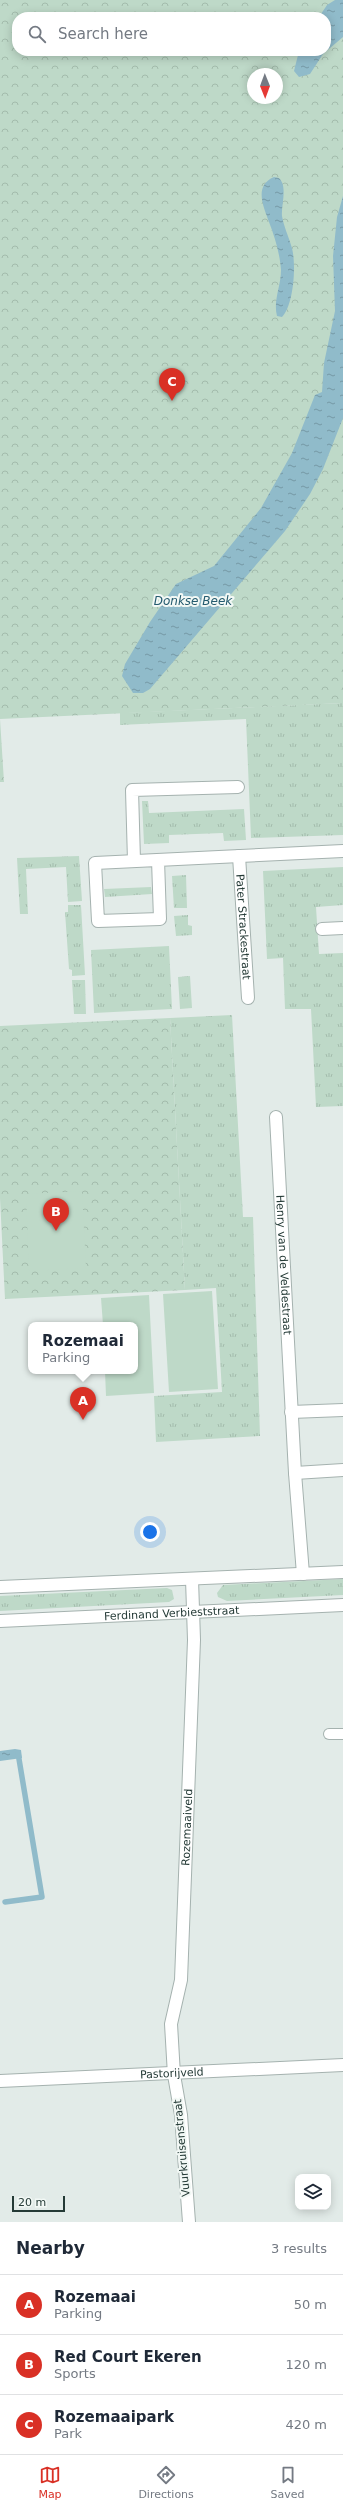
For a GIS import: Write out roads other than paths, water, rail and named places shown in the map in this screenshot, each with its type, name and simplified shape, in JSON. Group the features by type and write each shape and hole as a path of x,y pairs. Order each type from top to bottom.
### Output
{"street":[{"path":"134,861 132,790 238,787"},
{"path":"158,860 160,919 98,921 95,863 343,851"},
{"name":"Pater Strackestraat","path":"239,856 248,998"},
{"path":"322,929 343,928"},
{"name":"Henry van de Veldestraat","path":"276,1117 294,1473 303,1574"},
{"path":"291,1412 343,1410"},
{"path":"294,1473 343,1470"},
{"path":"0,1587 343,1572"},
{"name":"Rozemaaiveld","path":"174,2075 171,2024 181,1980 194,1612 192,1578"},
{"name":"Ferdinand Verbieststraat","path":"0,1621 343,1605"},
{"name":"Pastorijveld","path":"0,2081 174,2075 343,2065"},
{"name":"Vuurkruisenstraat","path":"174,2075 181,2115 189,2222"}],"lane":[{"path":"329,1734 343,1734"}],"water":[{"path":"335,0 343,0 343,37 331,47 331,12 322,12 327,5"},
{"path":"298,56 322,56 310,74 299,77 294,71"},
{"path":"274,177 279,178 283,186 284,196 282,216 293,252 294,261 292,293 286,311 282,317 277,316 276,310 281,276 280,258 262,197 264,186"},
{"name":"Donkse Beek","path":"343,196 343,418 323,469 310,494 285,531 150,689 143,693 133,693 122,676 125,664 150,622 176,584 214,566 261,508 292,453 315,395 322,392 324,363 335,311 333,256 337,217"},
{"path":"15,1749 21,1750 22,1758 0,1761 0,1751"}],"waterway":[{"path":"5,1902 42,1897 18,1753"}],"place":[{"name":"Rozemaaipark","path":"172,401"},
{"name":"Red Court Ekeren","path":"56,1231"},
{"name":"Rozemaai","path":"83,1420"}]}
